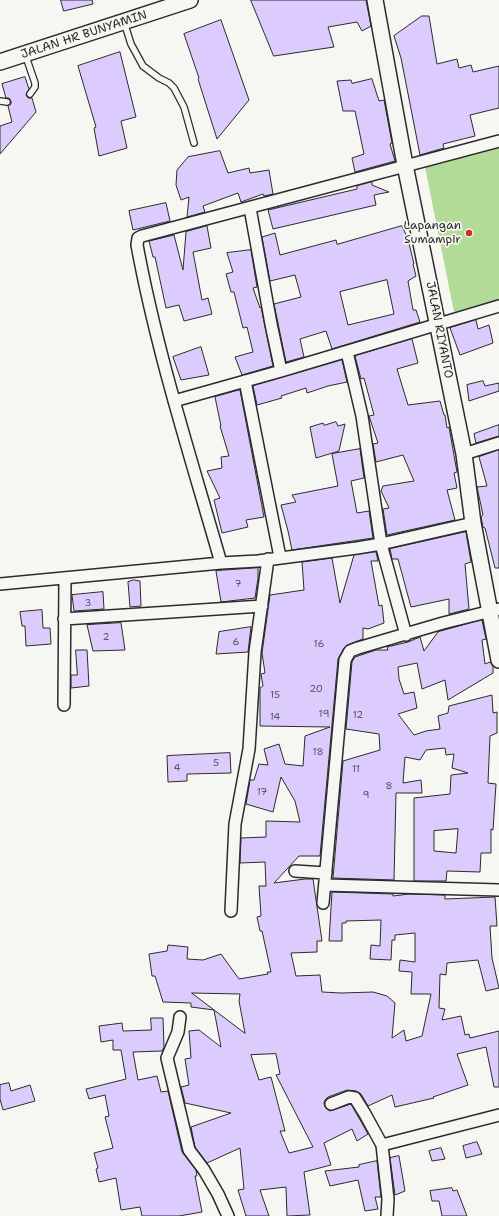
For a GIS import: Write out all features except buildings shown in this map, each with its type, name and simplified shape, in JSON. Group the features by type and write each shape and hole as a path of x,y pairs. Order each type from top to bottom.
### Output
{"street":[{"name":"JALAN HR BUNYAMIN","path":"0,62 124,22 173,3 190,0"},
{"name":"JALAN RIYANTO","path":"375,0 405,165 464,454 473,523 495,611 499,660"},
{"path":"221,563 174,401 146,295 137,245 138,238 405,165 499,141"},
{"path":"250,208 281,371"},
{"path":"174,401 347,352 499,306"},
{"path":"347,352 362,416 381,544 406,635"},
{"path":"245,381 280,557"},
{"path":"464,454 499,443"},
{"path":"0,584 268,559 381,544 473,523"},
{"path":"231,911 235,824 249,749 255,652 268,559"},
{"path":"64,705 65,578"},
{"path":"64,619 262,606"},
{"path":"323,903 345,660 350,651 443,623 495,611"},
{"path":"295,871 326,872"},
{"path":"325,885 499,890"},
{"path":"180,1017 178,1032 167,1058 189,1150 204,1170 218,1194 228,1216"},
{"path":"331,1104 349,1097 355,1098 382,1145 388,1199 387,1216"},
{"path":"382,1145 499,1115"}],"lane":[{"path":"124,22 131,44 143,66 174,88 184,107 194,143"},
{"path":"25,54 35,87 30,94"},
{"path":"0,101 7,102"}],"green space":[{"name":"Lapangan Sumampir","path":"499,146 499,299 454,312 425,167"}],"place":[{"name":"Lapangan Sumampir","path":"469,233"}]}
